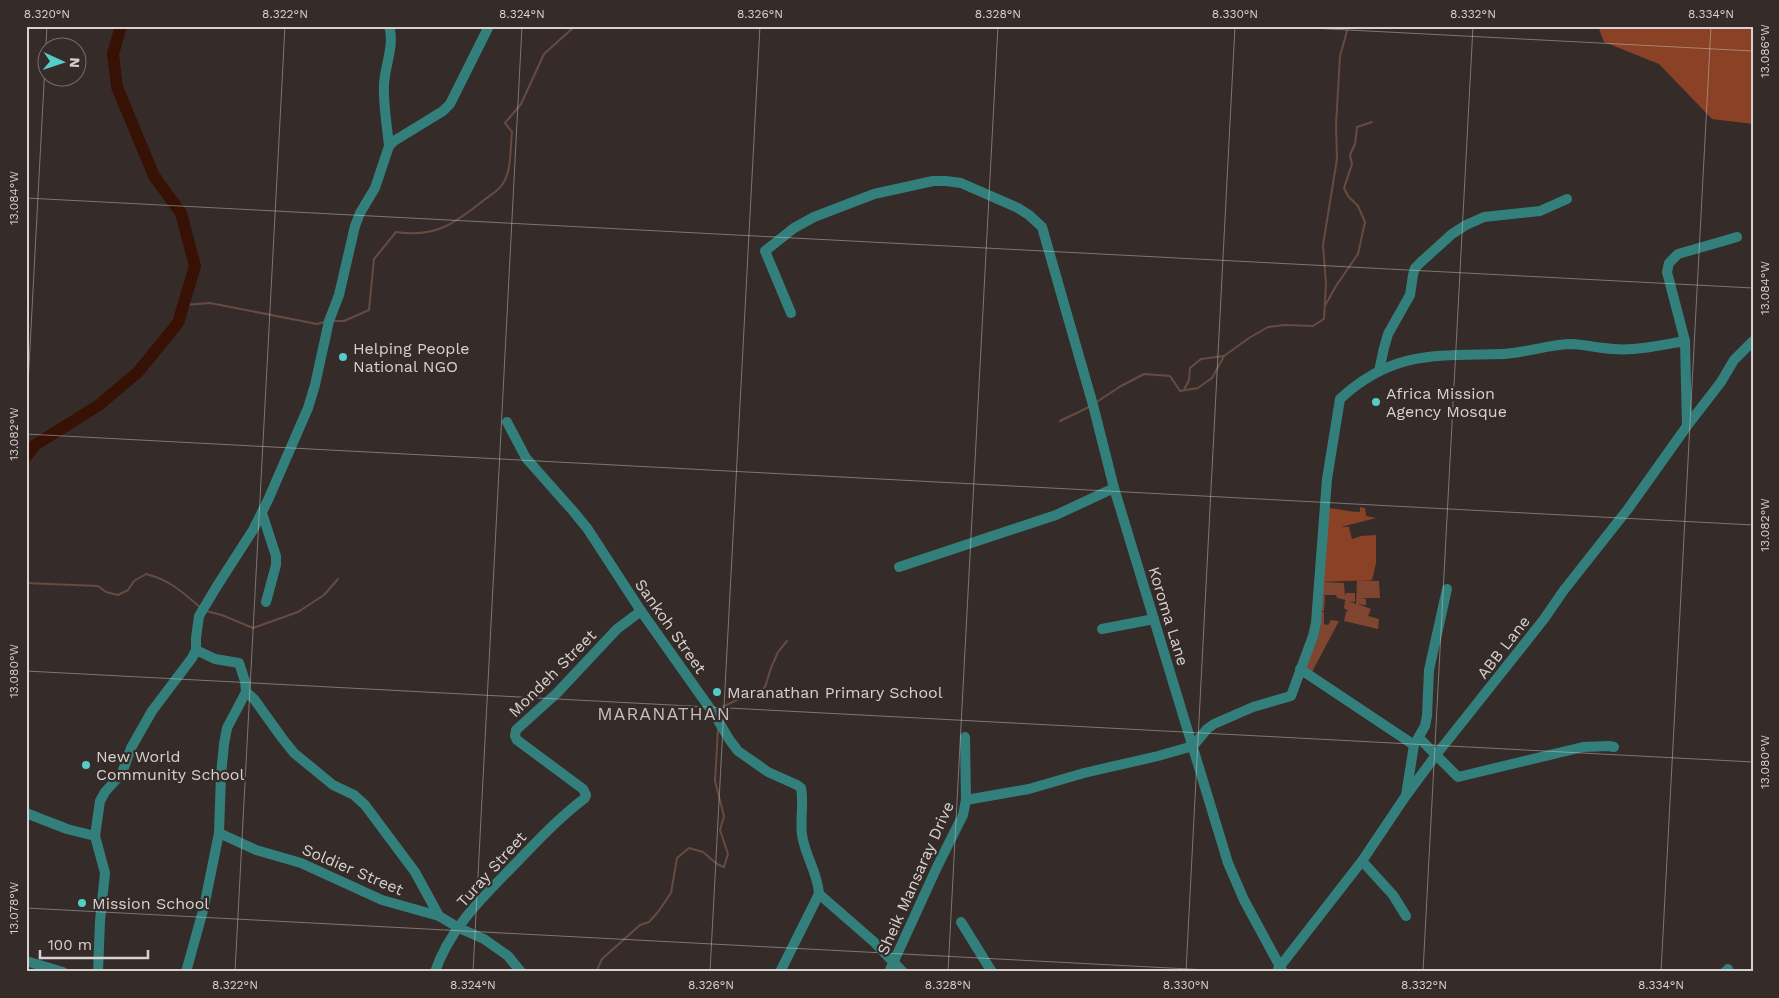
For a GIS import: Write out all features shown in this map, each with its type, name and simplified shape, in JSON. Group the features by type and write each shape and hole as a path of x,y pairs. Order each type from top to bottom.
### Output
{"street":[{"path":"98,972 100,921 105,872 95,836 99,807 105,792 122,773 131,748 152,711 196,650 199,616 262,513 308,408 329,321 339,295 355,226 360,213 375,188 389,146 384,82 392,37 389,26"},
{"path":"389,146 450,104 489,26"},
{"name":"Koroma Lane","path":"791,312 765,251 794,228 814,217 874,194 926,183 946,181 961,183 1018,208 1042,226 1114,488 1228,863 1244,900 1280,970"},
{"path":"1379,371 1388,334 1410,295 1415,268 1420,262 1452,234 1484,217 1540,211 1566,199"},
{"path":"1687,426 1685,341 1667,272 1669,263 1678,254 1737,237"},
{"name":"ABB Lane","path":"1280,970 1362,861 1436,755 1544,619 1564,590 1628,509 1721,382 1734,360 1753,340"},
{"path":"966,800 1029,789 1084,773 1193,746 1207,729 1214,724 1253,708 1291,696 1316,623 1327,479 1340,399 1363,380 1408,359 1424,356 1506,354 1572,344 1632,349 1685,341"},
{"name":"Sankoh Street","path":"507,422 526,458 587,528 641,611 738,751 762,768 800,788 802,835 819,881 819,894"},
{"path":"899,566 1056,515 1114,488"},
{"path":"262,513 276,556 276,565 266,602"},
{"path":"1405,797 1417,742 1425,726 1429,670 1447,589"},
{"name":"Mondeh Street","path":"585,798 586,795 583,789 514,736 516,730 557,693 617,629 641,611"},
{"path":"1102,629 1154,619"},
{"path":"186,972 204,907 219,833 224,744 230,723 246,692 245,681 239,663 215,659 196,650"},
{"path":"1300,669 1417,742 1436,755 1458,777 1583,748 1596,746 1614,747"},
{"path":"246,692 254,699 294,753 333,785 354,795 365,805 415,872 438,916"},
{"name":"Sheik Mansaray Drive","path":"889,972 963,814 966,800 965,737"},
{"name":"Turay Street","path":"435,972 440,958 459,928 492,886 556,821 585,798"},
{"path":"26,813 66,829 95,836"},
{"name":"Soldier Street","path":"219,833 256,850 301,862 382,900 438,916 484,939 508,956 522,972"},
{"path":"1362,861 1393,895 1406,916"},
{"path":"780,972 819,894 874,942 903,972"},
{"path":"961,922 992,972"},
{"path":"26,961 64,972"},
{"path":"1725,972 1728,969 1729,972"}],"shaded area":[{"path":"1598,26 1753,26 1753,124 1712,119 1659,64 1604,42"},
{"path":"1360,507 1365,508 1366,516 1376,518 1341,527 1349,527 1352,539 1376,535 1376,563 1372,580 1320,582 1326,508 1360,512"},
{"path":"1357,580 1379,581 1380,598 1362,598 1366,599 1366,605 1358,604 1371,609 1368,616 1379,619 1378,629 1344,621 1348,611 1344,608 1346,600 1337,598 1336,595 1323,595 1325,596 1324,611 1319,611 1320,582 1344,583 1345,596 1346,593 1355,593 1355,602 1349,601 1356,604"},
{"path":"1319,612 1324,612 1324,624 1328,625 1331,620 1339,621 1312,672 1303,667"}],"waterway":[{"path":"26,457 35,445 99,405 138,372 178,323 195,266 181,213 154,176 117,87 113,54 121,26"},
{"path":"333,321 344,321 369,310 374,259 396,232 422,233 443,227 463,216 500,187 508,173 511,153 512,132 505,123 521,104 544,54 575,26"},
{"path":"1095,403 1144,374 1170,376 1180,391 1198,388 1212,378 1224,356 1268,327 1285,325 1313,326 1324,319 1326,284 1323,245 1337,159 1336,125 1340,56 1347,31"},
{"path":"1326,304 1358,254 1365,222 1358,206 1348,196 1344,188 1352,164 1350,155 1355,144 1357,127 1372,122"},
{"path":"184,305 210,303 317,324 324,322"},
{"path":"1184,390 1189,380 1190,368 1201,359 1224,356"},
{"path":"1060,421 1089,407"},
{"path":"26,583 98,586 106,592 118,595 128,590 134,581 146,574 169,583 200,607"},
{"path":"206,611 222,615 253,628 298,612 324,595 338,579"},
{"path":"717,712 718,709 739,699 755,696 765,687 778,652 787,641"},
{"path":"596,972 602,959 640,925 649,922 658,912 671,893 677,858 689,848 703,852 717,864 724,867 728,854 720,830 724,816 715,781 718,729"}],"place":[{"name":"Helping People National NGO","path":"343,357"},
{"name":"Africa Mission Agency Mosque","path":"1376,402"},
{"name":"Maranathan Primary School","path":"717,692"},
{"name":"New World Community School","path":"86,765"},
{"name":"Mission School","path":"82,903"}],"district":[{"name":"MARANATHAN","path":"664,714"}]}
